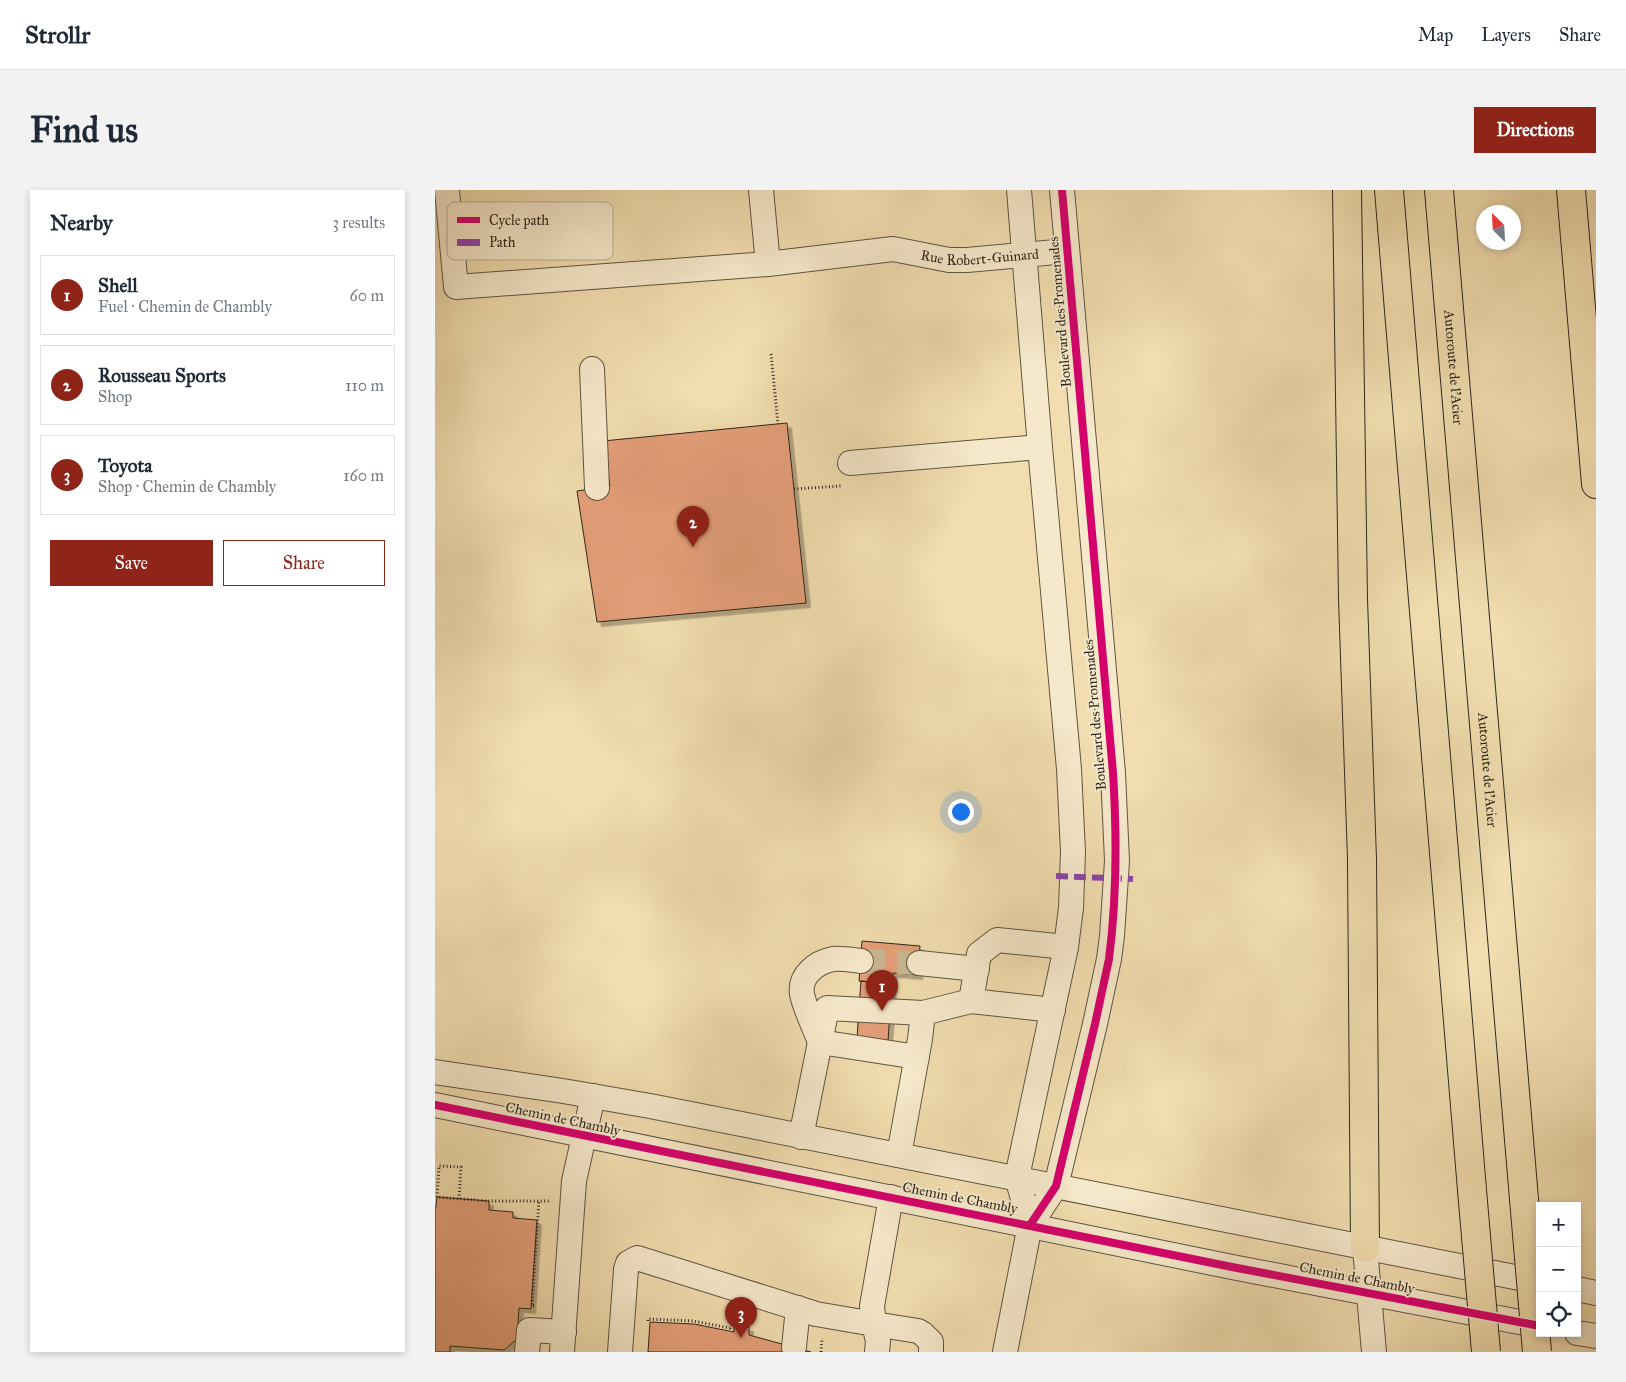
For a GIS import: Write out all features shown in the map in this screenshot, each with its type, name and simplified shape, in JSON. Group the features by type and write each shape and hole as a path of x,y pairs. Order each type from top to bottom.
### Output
{"highway":[{"path":"1347,190 1353,600 1362,859 1365,1248"},
{"path":"1389,190 1486,1352"},
{"name":"Autoroute de l'Acier","path":"1439,190 1537,1352"},
{"path":"1571,190 1596,484"}],"street":[{"path":"761,190 768,264"},
{"path":"1005,1352 1030,1225 1017,1178 1066,947 1071,908 1072,825 1069,769 1019,190"},
{"name":"Boulevard des Promenades","path":"1030,1225 1056,1186 1106,975 1112,936 1117,861 1112,764 1062,190"},
{"name":"Rue Robert-Guinard","path":"453,260 456,287 768,264 893,249 949,260 1067,251"},
{"path":"592,369 597,488"},
{"path":"850,474 1040,447"},
{"path":"971,1001 979,954 997,940 1066,947"},
{"path":"820,1042 802,993 803,981 811,969 826,961 834,959 861,961"},
{"path":"919,963 977,968"},
{"path":"801,1136 827,1008 923,1013 971,1001 1053,1010"},
{"path":"899,1155 917,1058 923,1013"},
{"path":"820,1042 917,1058"},
{"name":"Chemin de Chambly","path":"435,1072 593,1096 1536,1281"},
{"path":"527,1352 529,1330 563,1342 573,1181 593,1096"},
{"name":"Chemin de Chambly","path":"435,1105 1536,1325"},
{"path":"877,1352 878,1341 872,1306 891,1197"},
{"path":"1365,1248 1374,1352"},
{"path":"620,1352 626,1269 628,1263 634,1259 641,1259 816,1314 918,1330 931,1342 931,1352"},
{"path":"1581,1290 1596,1293"},
{"path":"794,1347 798,1308"},
{"path":"1581,1334 1596,1336"}],"path":[{"path":"771,354 778,424"},
{"path":"794,489 850,474"},
{"path":"459,1199 461,1167 437,1166 436,1197 459,1199 489,1201 552,1201"},
{"path":"539,1200 533,1306 539,1306"},
{"path":"647,1327 648,1318 693,1321 730,1328 734,1322 743,1321"},
{"path":"821,1352 822,1332"}],"building":[{"path":"787,423 806,603 597,622 577,491 610,486 603,441"},
{"path":"862,941 920,946 918,975 893,973 892,984 859,981"},
{"path":"861,981 892,984 888,1041 857,1038"},
{"path":"437,1197 489,1201 489,1210 513,1212 513,1218 537,1220 531,1309 519,1308 517,1339 504,1350 450,1346 450,1352 435,1352 435,1207"},
{"path":"650,1322 694,1324 734,1332 734,1325 749,1327 749,1335 811,1352 648,1352"}],"tunnel":[{"path":"861,961 919,963"}],"marked path":[{"path":"1056,876 1133,879"}],"cycle path":[{"path":"1030,1225 1056,1186 1109,959 1115,890 1116,843 1113,773 1062,190"},
{"path":"435,1105 1232,1267 1536,1325"}],"place":[{"name":"Rousseau Sports","path":"693,547"},
{"name":"Shell","path":"882,1011"},
{"name":"Toyota","path":"741,1338"}]}
